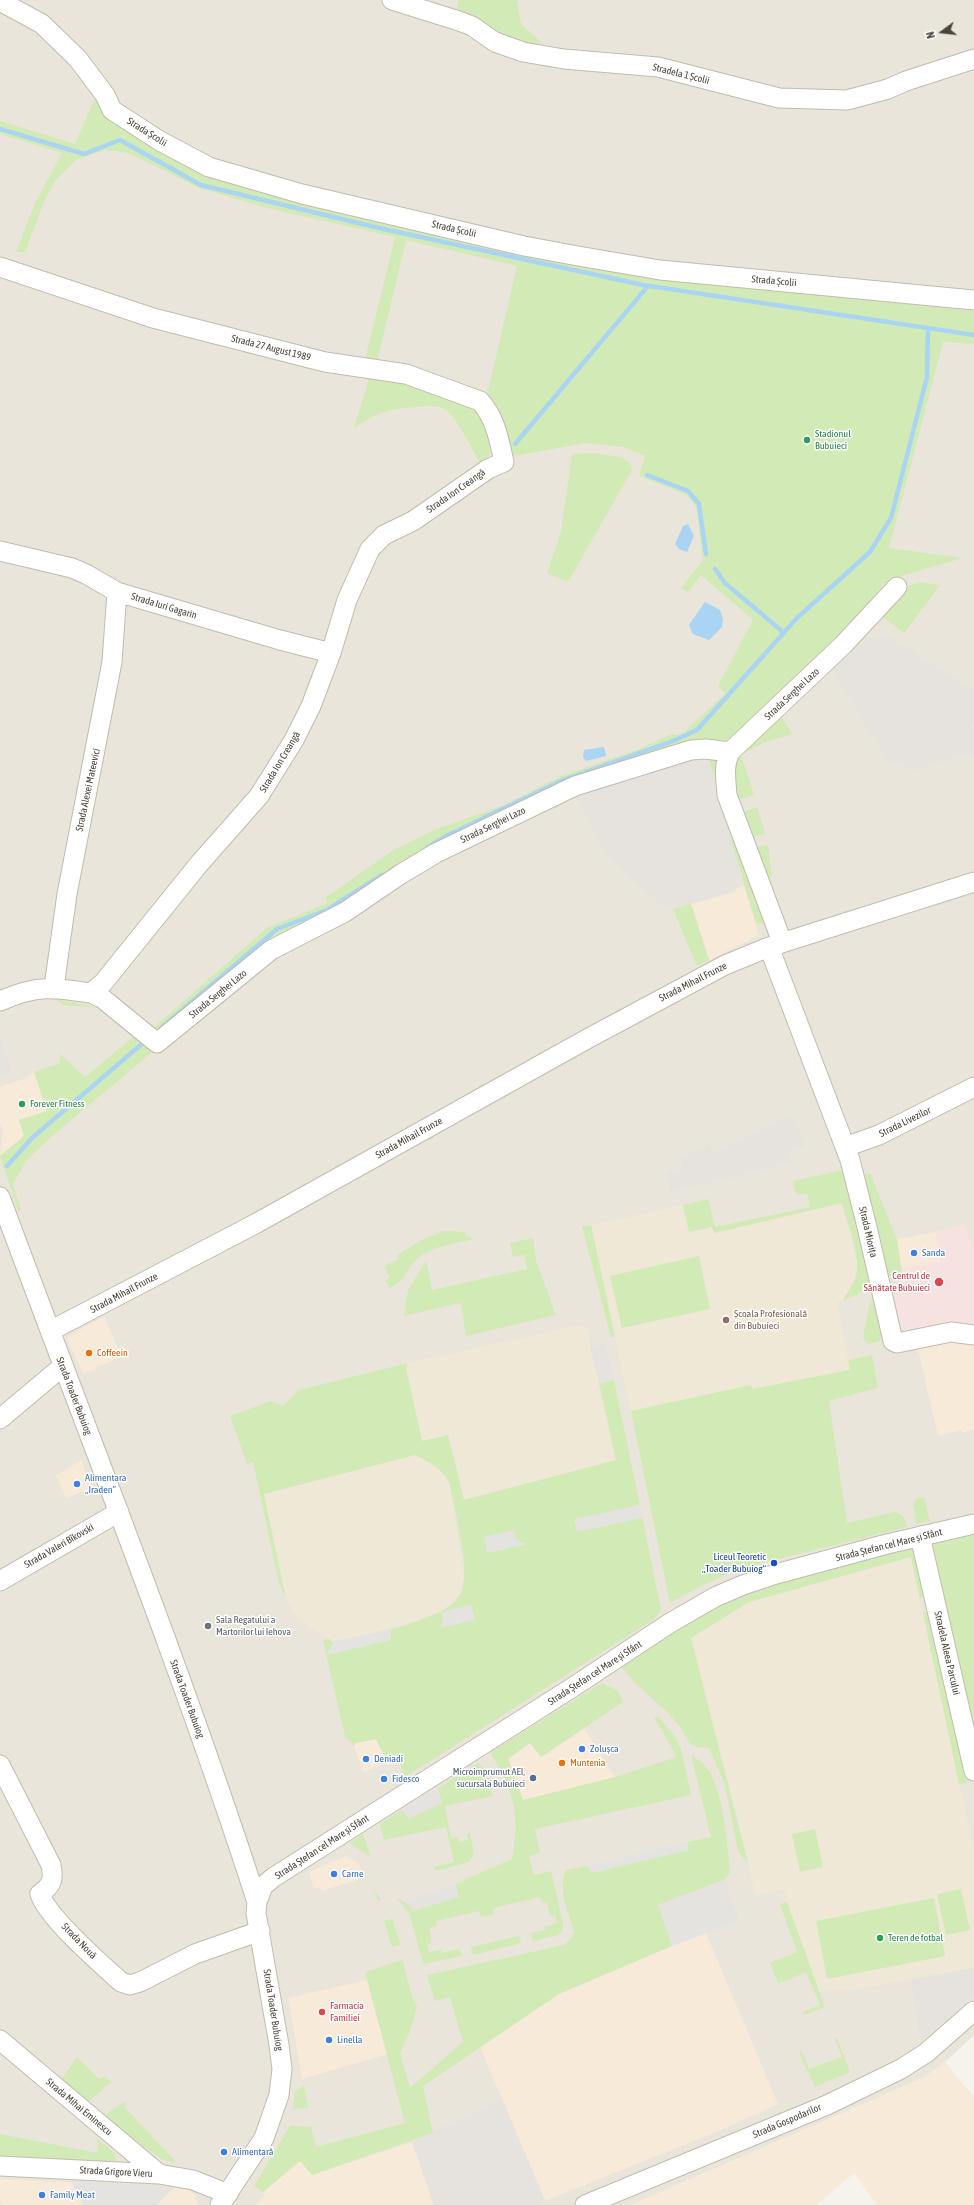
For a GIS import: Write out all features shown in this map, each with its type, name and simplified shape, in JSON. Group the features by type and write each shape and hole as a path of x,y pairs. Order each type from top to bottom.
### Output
{"street":[{"name":"Stradela 1 Școlii","path":"392,0 472,26 495,42 523,52 564,59 658,67 779,98 847,100 888,89 906,81 974,59"},
{"name":"Strada Școlii","path":"0,1 42,24 78,59 105,95 112,110 160,141 209,167 309,196 524,246 600,260 660,270 974,300"},
{"name":"Strada 27 August 1989","path":"0,267 153,318 325,362 370,370 406,374 480,401 489,411 493,420 504,462"},
{"name":"Strada Ion Creangă","path":"91,993 103,983 184,882 259,796 294,740 311,706 331,653 347,600 370,549 384,535 413,521 488,469 504,462"},
{"name":"Strada Iuri Gagarin","path":"0,551 72,568 86,574 117,592 266,636 331,653"},
{"name":"Strada Serghei Lazo","path":"91,993 102,998 158,1043 270,950 345,912 401,874 436,853 574,786 692,750 706,748 730,752 843,645 897,587"},
{"name":"Strada Alexei Mateevici","path":"54,987 67,894 112,662 117,592"},
{"path":"730,752 725,770 727,795 775,944 848,1154"},
{"name":"Strada Mihail Frunze","path":"50,1332 255,1224 696,979 775,944 974,882"},
{"path":"0,1001 34,989 54,987 91,993"},
{"name":"Strada Livezilor","path":"848,1154 879,1135 974,1087"},
{"name":"Strada Miorița","path":"848,1154 867,1227 893,1341 897,1343 951,1332 974,1335"},
{"name":"Strada Toader Bubuiog","path":"0,1198 119,1512 214,1774 256,1902 282,2069 279,2095 264,2138 224,2200"},
{"path":"0,1419 63,1366"},
{"name":"Strada Valeri Bîkovski","path":"0,1581 119,1512"},
{"name":"Strada Ștefan cel Mare și Sfânt","path":"256,1902 263,1886 274,1877 682,1616 715,1597 759,1579 920,1536 974,1524"},
{"name":"Stradela Aleea Parcului","path":"920,1536 974,1770"},
{"name":"Strada Nouă","path":"0,1765 51,1865 54,1878 51,1886 40,1894 43,1903 79,1943 121,1982 130,1985 140,1982 195,1954 260,1931"},
{"name":"Strada Gospodarilor","path":"585,2205 827,2105 894,2073 926,2053 974,2011"},
{"name":"Strada Mihai Eminescu","path":"0,2040 159,2174"},
{"name":"Strada Grigore Vieru","path":"0,2166 159,2174 193,2180 224,2200"}],"shaded area":[{"path":"0,0 974,0 974,2035 945,2062 923,2078 631,2205 0,2205"},
{"path":"875,636 891,637 974,690 974,724 971,726 974,733 974,754 945,760 916,770 889,763 830,666"},
{"path":"708,755 740,874 734,877 737,888 734,892 668,910 606,856 574,792"},
{"path":"744,886 759,935 709,960 691,904 734,892 737,888"},
{"path":"0,1038 12,1073 0,1077"},
{"path":"34,1072 47,1111 20,1120 24,1136 0,1156 3,1129 0,1125 0,1087 26,1078"},
{"path":"791,1114 805,1146 788,1152 791,1163 671,1192 666,1173 684,1169 680,1158 708,1144 713,1153"},
{"name":"Școala Profesională din Bubuieci","path":"842,1203 857,1260 857,1272 851,1287 843,1300 837,1303 850,1370 752,1389 751,1385 631,1411 591,1225 683,1205 689,1232 712,1227 714,1233"},
{"name":"Centrul de Sănătate Bubuieci","path":"964,1224 974,1250 974,1328 903,1337 893,1287 903,1285 902,1268 940,1262 936,1232"},
{"path":"936,1232 941,1262 902,1268 897,1239"},
{"path":"104,1317 122,1356 83,1374 67,1338"},
{"path":"580,1325 587,1330 616,1460 464,1500 448,1435 422,1441 406,1368 408,1363"},
{"path":"959,1339 960,1344 974,1345 974,1429 963,1433 961,1430 938,1436 917,1345"},
{"path":"605,1343 614,1380 599,1383 590,1347"},
{"path":"415,1455 431,1463 445,1475 450,1484 464,1577 460,1596 441,1612 391,1629 333,1642 300,1620 286,1600 264,1494"},
{"path":"81,1460 91,1488 66,1498 56,1476"},
{"path":"640,1505 642,1518 577,1532 574,1519"},
{"path":"514,1530 516,1540 527,1544 487,1553 484,1537"},
{"path":"911,1557 974,1852 974,1968 850,1990 819,1991 791,1916 784,1889 756,1895 691,1638 749,1602"},
{"path":"471,1605 475,1620 440,1628 443,1620 441,1612"},
{"path":"391,1629 391,1640 327,1655 333,1642"},
{"path":"584,1728 615,1777 523,1800 508,1759 530,1743 541,1757"},
{"path":"376,1739 388,1763 363,1772 354,1746 356,1743"},
{"path":"438,1788 442,1803 409,1819 402,1810"},
{"path":"687,1842 689,1850 591,1873 587,1866"},
{"path":"346,1856 360,1865 363,1878 322,1891 320,1887 314,1889 309,1872"},
{"path":"724,1880 739,1921 672,1946 658,1905"},
{"path":"455,1884 459,1897 413,1911 408,1904 403,1901"},
{"path":"706,1933 778,2104 721,2130 545,2201 480,2047 559,1994 646,1956"},
{"path":"974,1968 974,1995 921,2041 911,1979"},
{"path":"367,1980 388,2054 302,2079 288,1998"},
{"path":"945,2062 974,2097 974,2205 877,2205 854,2173 817,2205 631,2205 923,2078"},
{"path":"502,2099 545,2201 537,2205 434,2205 412,2142"},
{"path":"412,2142 434,2205 255,2205 264,2197 263,2192 300,2160 312,2175"},
{"path":"0,2179 179,2187 188,2189 194,2194 198,2203 197,2205 3,2205 0,2201"},
{"path":"71,2181 175,2187 157,2205 83,2205"}],"green space":[{"path":"459,0 517,0 521,24 542,43 522,46 456,15"},
{"path":"94,87 187,165 650,277 974,311 974,344 943,342 889,548 963,558 911,573 883,584 844,636 734,739 692,742 404,866 161,1037 152,1029 268,927 328,903 325,898 395,849 437,829 502,806 563,775 634,751 671,734 678,735 685,731 725,694 718,686 753,620 701,575 688,592 681,588 703,560 696,507 687,495 639,476 645,456 624,447 586,443 508,457 486,400 517,266 406,240 376,366 364,364 395,237 267,208 199,188 129,153 105,150 76,160 55,181 43,204 25,252 16,252 36,201 62,153 0,134 0,121 75,144 94,100"},
{"path":"369,378 393,379 476,405 488,429 490,437 491,445 487,460 481,467 471,445 455,419 450,413 440,407 426,406 392,410 378,414 354,428"},
{"path":"593,453 620,457 630,463 632,470 568,582 547,573 561,532 572,454"},
{"path":"919,582 940,585 904,633 880,615 902,589"},
{"path":"780,714 792,734 763,743 741,755 754,795 734,802 730,786 737,751"},
{"path":"713,753 721,762 734,828 728,827 708,755"},
{"path":"757,807 765,834 747,838 737,814"},
{"path":"731,840 736,841 770,924 756,923"},
{"path":"768,845 772,877 763,882 751,848"},
{"path":"691,904 709,960 697,966 673,909"},
{"path":"56,999 101,1008 62,1005"},
{"path":"137,1034 156,1049 52,1136 26,1161 13,1184 21,1210 18,1211 0,1156 24,1136 19,1120 47,1111 34,1072 60,1063 60,1054 85,1077"},
{"path":"847,1169 874,1278 859,1294 843,1300 855,1279 857,1263 852,1237 842,1203 714,1233 712,1227 689,1232 683,1205 708,1199 715,1227 810,1207 807,1193 796,1195 793,1181"},
{"path":"870,1173 897,1239 902,1274 888,1277 859,1176"},
{"path":"591,1225 615,1337 611,1337 582,1226"},
{"path":"443,1231 465,1232 466,1236 474,1239 442,1246 427,1252 414,1262 400,1282 390,1288 385,1281 390,1278 384,1266 399,1259 397,1255 422,1240"},
{"path":"533,1238 536,1261 556,1315 466,1336 461,1303 404,1316 408,1290 426,1261 432,1290 527,1269 524,1255 513,1257 510,1243"},
{"path":"699,1256 710,1309 622,1328 610,1276"},
{"path":"873,1299 876,1301 885,1333 878,1342 867,1344 863,1337 870,1302"},
{"path":"872,1355 878,1388 829,1401 847,1523 895,1512 903,1517 907,1527 736,1570 705,1584 670,1603 631,1411 751,1385 752,1389 850,1370 848,1360"},
{"path":"408,1363 406,1368 422,1441 448,1435 464,1500 616,1460 599,1383 614,1380 661,1609 656,1618 405,1777 398,1759 388,1763 376,1739 356,1743 354,1746 345,1736 323,1641 327,1638 333,1642 363,1636 421,1620 452,1604 460,1595 464,1579 464,1567 450,1484 444,1474 436,1466 415,1455 264,1494 286,1600 278,1579 253,1462 247,1464 230,1416 271,1401 283,1406 299,1390"},
{"path":"924,1497 930,1521 916,1524 913,1504 916,1499"},
{"path":"974,1532 974,1724 970,1724 928,1542"},
{"path":"909,1548 916,1548 929,1594 920,1599 911,1557 749,1602 691,1638 748,1863 738,1852 725,1785 709,1748 696,1747 690,1744 681,1728 668,1713 635,1683 621,1666 707,1610 758,1588"},
{"path":"923,1612 930,1612 970,1772 967,1783 959,1784"},
{"path":"602,1683 617,1690 623,1702 541,1757 530,1743 508,1759 523,1800 615,1777 677,1757 654,1717 659,1717 675,1737 681,1749 691,1795 535,1829 540,1853 529,1856 534,1875 551,1871 563,1929 558,1935 533,1941 531,1933 545,1930 545,1927 557,1923 555,1915 550,1916 547,1902 542,1903 540,1897 493,1908 494,1914 481,1917 479,1911 436,1921 437,1926 429,1928 432,1943 427,1944 429,1952 441,1950 442,1953 460,1949 462,1956 423,1964 410,1915 397,1898 408,1904 459,1897 455,1884 512,1859 516,1827 514,1808 504,1777 491,1752"},
{"path":"691,1755 704,1764 711,1774 716,1787 726,1831 730,1873 724,1880 658,1905 672,1946 559,1994 423,2086 433,2133 312,2175 300,2161 263,2192 254,2186 290,2126 311,2127 316,2147 405,2123 365,1972 402,1960 412,1996 417,2006 410,2031 400,2053 410,2088 463,2042 450,1997 435,2001 427,1975 564,1945 569,1941 574,1933 563,1893 566,1870 587,1866 591,1873 688,1850 687,1842 711,1837"},
{"path":"478,1763 483,1767 493,1796 445,1806 451,1838 458,1837 459,1842 468,1840 467,1833 470,1833 474,1853 469,1862 436,1871 433,1867 454,1862 446,1827 384,1840 380,1824 402,1810 409,1819 441,1803 438,1788"},
{"path":"815,1829 823,1867 800,1872 792,1834"},
{"path":"363,1834 371,1857 349,1843"},
{"path":"362,1874 381,1899 378,1901 375,1892"},
{"path":"961,1889 970,1930 946,1935 937,1894"},
{"name":"Teren de fotbal","path":"934,1898 945,1956 827,1979 816,1921"},
{"path":"787,1902 825,2007 804,2015 803,2012 820,2005 806,1972 778,1984 770,1963 797,1952 780,1904"},
{"path":"392,1919 400,1942 399,1945 392,1947 384,1921"},
{"path":"519,1936 521,1943 473,1955 471,1947"},
{"path":"837,2038 850,2072 815,2087 799,2052 802,2051 809,2069 842,2057 835,2039"},
{"path":"77,2057 99,2079 105,2076 111,2082 88,2102 61,2080"},
{"path":"304,2086 308,2108 293,2109 295,2091"},
{"path":"127,2100 124,2107 176,2162 161,2159 106,2119 106,2114"},
{"path":"0,2134 98,2153 97,2139 115,2153 116,2162 0,2157"}],"water":[{"path":"688,524 694,536 687,552 679,549 675,544 683,526"},
{"path":"705,602 720,610 723,619 722,627 709,640 693,634 689,625"},
{"path":"604,747 606,756 586,761 583,757 584,750"}],"waterway":[{"path":"0,129 84,154 120,140 201,185 379,228 643,285 974,335"},
{"path":"515,444 648,286"},
{"path":"428,847 446,836 563,780 673,741 697,730 797,618 870,552 891,518 927,377 928,328"},
{"path":"647,475 688,491 699,504 706,554"},
{"path":"715,569 725,583 783,632"},
{"path":"160,1029 277,929 327,910 382,875"},
{"path":"7,1166 32,1138 143,1043"}],"place":[{"name":"Stadionul Bubuieci","path":"807,440"},
{"name":"Forever Fitness","path":"22,1104"},
{"name":"Sanda","path":"914,1253"},
{"name":"Centrul de Sănătate Bubuieci","path":"939,1282"},
{"name":"Școala Profesională din Bubuieci","path":"726,1320"},
{"name":"Coffeein","path":"89,1353"},
{"name":"Alimentara „Iraden”","path":"77,1484"},
{"name":"Liceul Teoretic „Toader Bubuiog“","path":"774,1563"},
{"name":"Sala Regatului a Martorilor lui Iehova","path":"208,1626"},
{"name":"Zolușca","path":"582,1749"},
{"name":"Deniadi","path":"366,1759"},
{"name":"Muntenia","path":"562,1763"},
{"name":"Microimprumut AEI, sucursala Bubuieci","path":"533,1778"},
{"name":"Fidesco","path":"384,1779"},
{"name":"Carne","path":"334,1874"},
{"name":"Teren de fotbal","path":"880,1938"},
{"name":"Farmacia Familiei","path":"322,2012"},
{"name":"Linella","path":"329,2040"},
{"name":"Alimentară","path":"224,2152"},
{"name":"Family Meat","path":"42,2195"}]}
